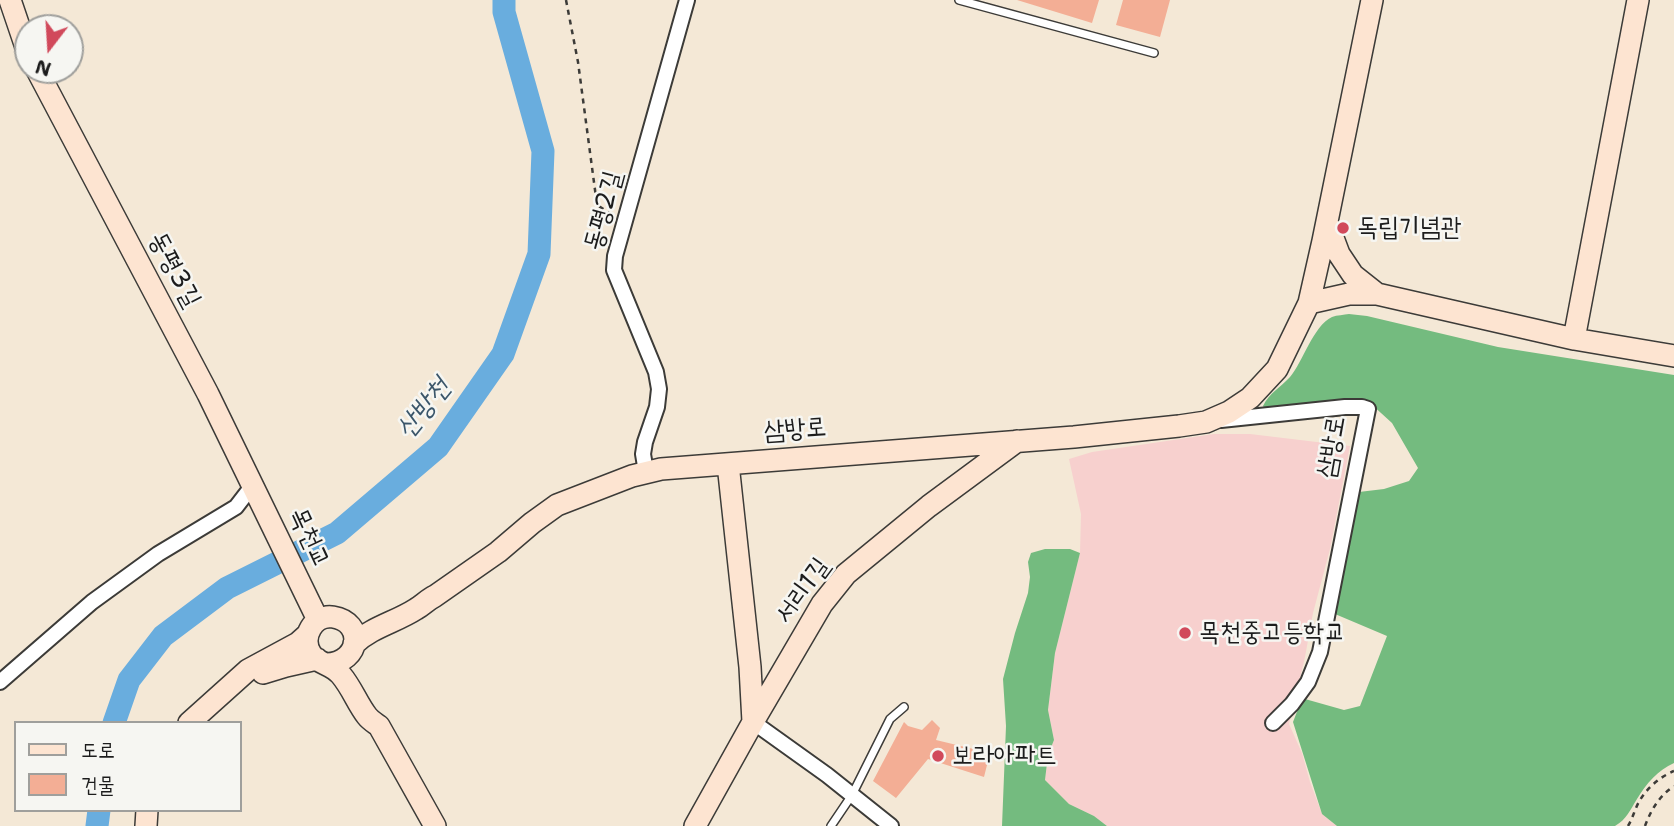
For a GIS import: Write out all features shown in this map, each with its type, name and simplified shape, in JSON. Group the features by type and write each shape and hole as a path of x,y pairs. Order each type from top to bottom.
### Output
{"street":[{"name":"동평2길","path":"646,472 643,454 657,407 659,389 656,372 614,270 615,256 687,0"},
{"name":"삼방로","path":"1206,422 1229,412 1250,398 1277,369 1309,303 1372,0"},
{"path":"1574,339 1638,0"},
{"name":"동평3길","path":"44,84 257,492"},
{"path":"1327,222 1339,254 1353,275 1377,294"},
{"path":"1309,303 1349,294 1377,294 1574,339 1674,356"},
{"name":"삼방로","path":"353,648 363,636 416,609 435,596 557,506 646,472 1017,441 1362,407 1368,409 1320,652 1308,682 1292,704 1273,723"},
{"name":"서리1길","path":"695,826 822,604 846,574 929,506 1017,441"},
{"path":"727,464 750,667 753,722 827,775 891,826"},
{"path":"0,682 92,602 158,554 257,492"},
{"name":"목천교","path":"257,492 308,601 313,627"},
{"name":"삼방로","path":"345,622 381,614 410,600 425,601"},
{"path":"192,721 248,670 298,643 313,627 330,617 345,622 354,633 353,648 358,673 378,713 379,726"},
{"path":"313,627 309,650 313,656 334,667 356,695 368,717 379,726 435,826"},
{"path":"238,681 253,679 272,670 322,662 335,664 343,661 353,648"}],"lane":[{"path":"959,0 1154,53"},
{"path":"831,826 852,795 890,719 904,707"}],"path":[{"path":"566,0 578,62 597,205 625,223"},
{"path":"1628,826 1639,801 1650,787 1674,771"},
{"path":"1645,826 1656,803 1674,786"}],"shaded area":[{"name":"목천중고등학교","path":"1214,434 1250,434 1350,446 1330,549 1289,724 1302,753 1322,814 1337,826 1107,826 1094,816 1069,804 1045,780 1048,755 1054,740 1048,710 1055,653 1080,553 1081,514 1069,459 1092,452"}],"green space":[{"path":"1349,314 1498,347 1674,375 1674,763 1653,778 1625,817 1615,826 1337,826 1322,814 1293,722 1300,704 1305,699 1344,710 1360,706 1387,636 1335,614 1359,492 1384,489 1409,481 1418,468 1392,423 1370,403 1351,400 1266,411 1263,406 1290,377 1319,328 1334,316"},
{"path":"1045,549 1070,549 1080,553 1055,653 1048,710 1054,740 1048,755 1045,780 1069,804 1094,816 1107,826 1002,826 1006,726 1003,679 1028,593 1028,562 1031,553"}],"building":[{"path":"1017,0 1099,0 1092,23"},
{"path":"1123,0 1170,0 1160,37 1116,25"},
{"name":"보라아파트","path":"932,720 940,728 936,740 990,753 984,777 928,759 896,798 873,781 904,722 922,730"}],"waterway":[{"name":"산방천","path":"115,721 129,680 163,636 227,588 337,533 438,447 503,354 539,254 543,151 504,12 504,0"},
{"name":"산방천","path":"97,826 99,812"}],"place":[{"name":"독립기념관","path":"1343,228"},
{"name":"목천중고등학교","path":"1185,633"},
{"name":"보라아파트","path":"938,756"}]}
